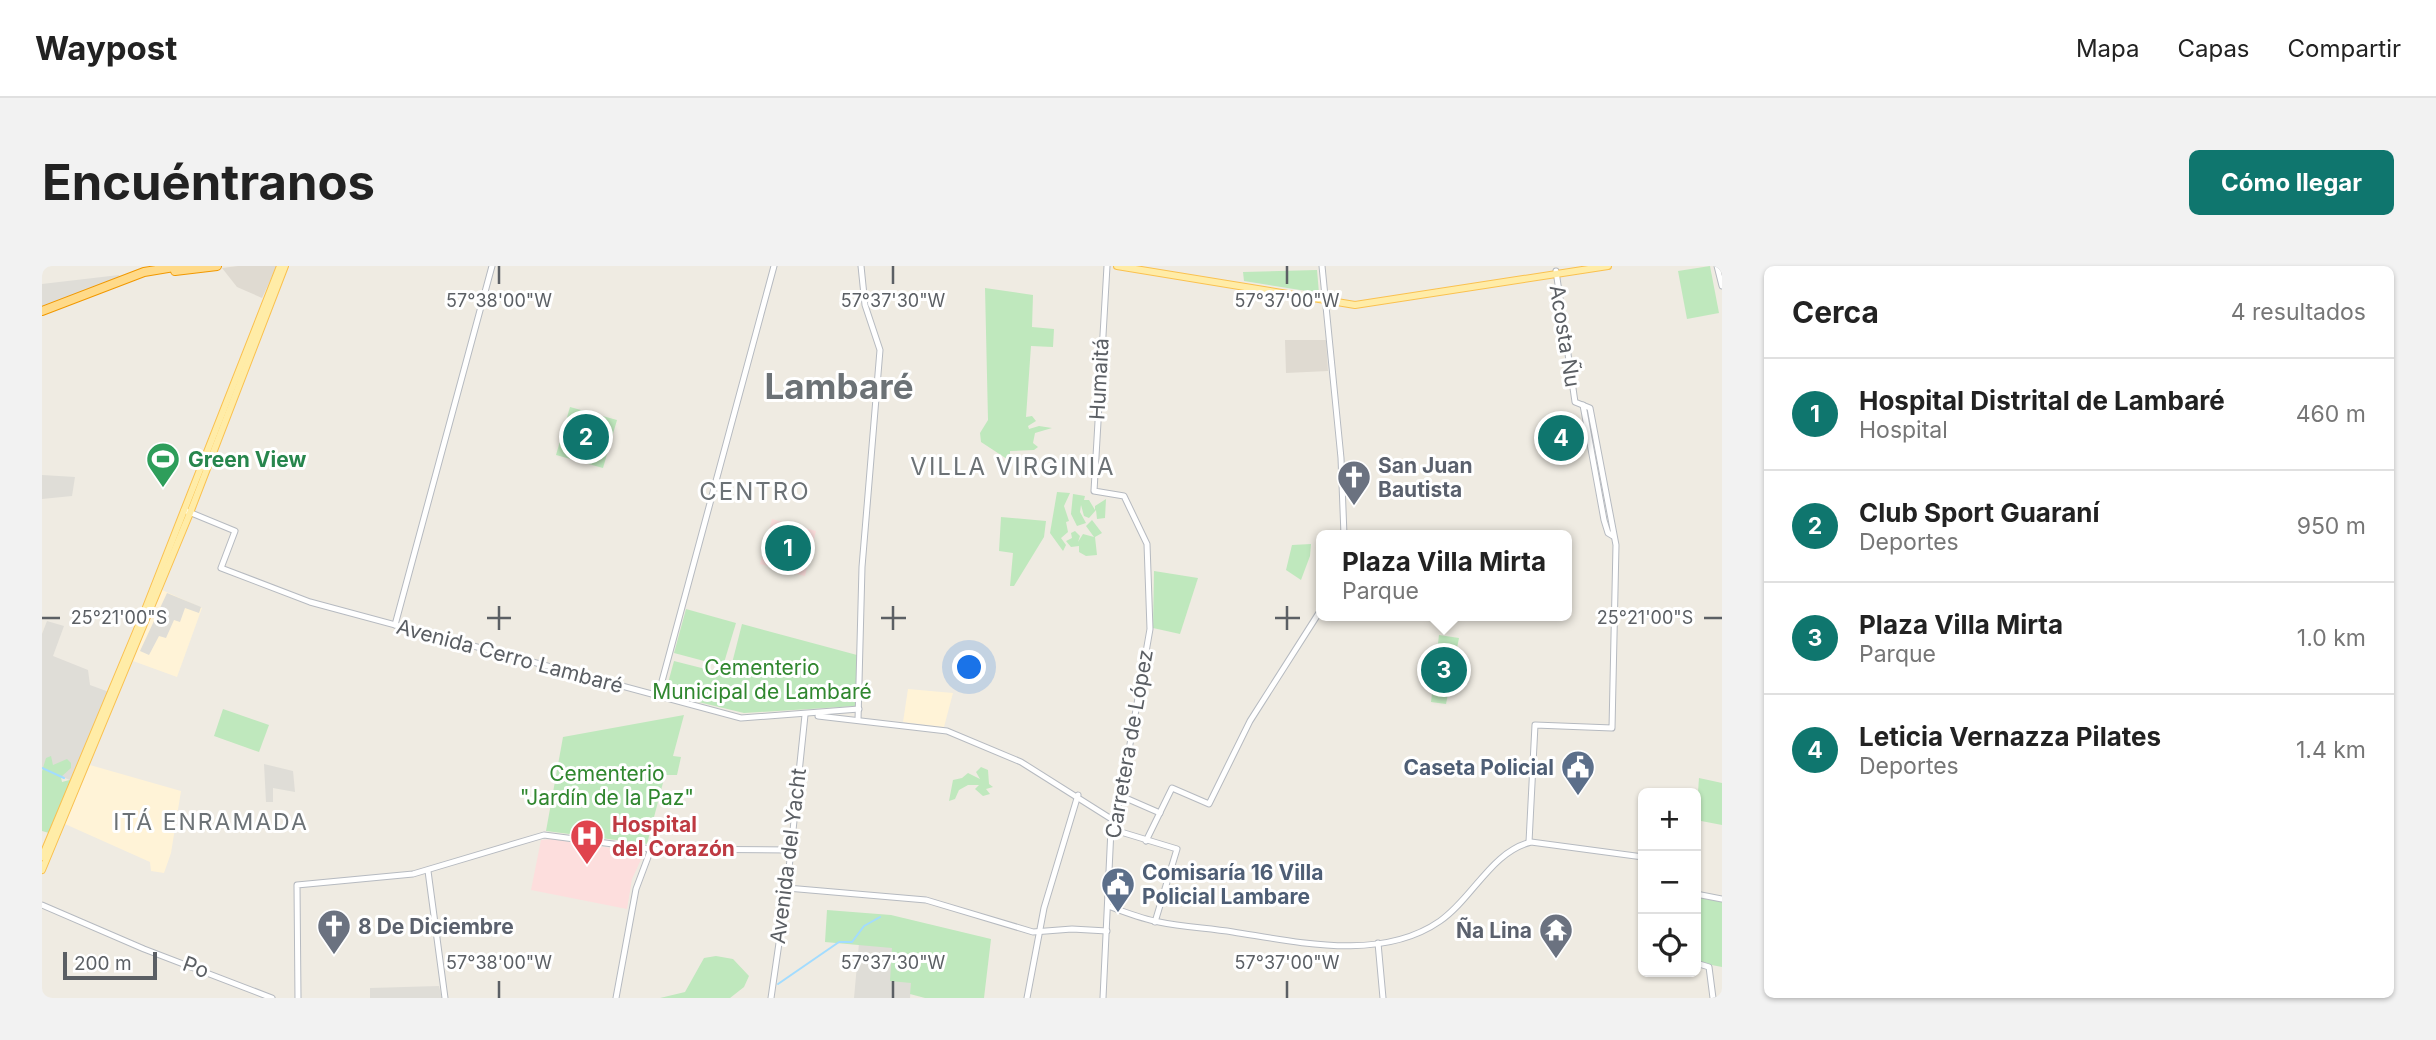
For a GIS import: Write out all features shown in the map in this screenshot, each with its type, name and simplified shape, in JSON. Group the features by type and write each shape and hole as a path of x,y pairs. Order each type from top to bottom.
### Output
{"highway":[{"path":"42,314 120,278 180,266"},
{"path":"42,314 111,291 156,270 217,266"},
{"path":"111,291 139,275"}],"main road":[{"path":"187,512 280,266"},
{"path":"42,870 285,266"},
{"path":"1117,266 1354,302 1608,266"},
{"path":"1137,266 1324,299"},
{"path":"1556,273 1590,266"},
{"path":"42,857 87,757"}],"street":[{"path":"395,625 492,266"},
{"path":"658,695 774,266"},
{"path":"859,720 862,566 880,351 863,294 861,266"},
{"name":"Humaitá","path":"1107,266 1094,491 1124,496"},
{"path":"1322,266 1341,458 1344,530"},
{"path":"1717,266 1722,286"},
{"name":"Acosta Ñu","path":"1556,273 1577,402"},
{"path":"1530,842 1535,726 1612,728 1616,584 1613,536 1590,408 1577,402"},
{"path":"1577,402 1586,408 1604,520 1608,533 1613,536"},
{"name":"Carretera de López","path":"1103,998 1111,829 1121,796 1150,631 1147,544 1124,496"},
{"name":"Avenida Cerro Lambaré","path":"187,512 235,531 221,568 310,603 741,718 859,709"},
{"path":"1146,841 1172,788 1209,804 1250,721 1316,616"},
{"name":"Avenida Cerro Lambaré","path":"805,715 947,732 1021,762 1078,795 1113,820"},
{"name":"Avenida del Yacht","path":"771,998 787,888 805,715"},
{"path":"1027,998 1038,932 1078,795"},
{"path":"1121,796 1160,813"},
{"path":"1111,829 1177,849 1155,922"},
{"path":"298,998 297,885 341,884 428,871 544,835 651,849 790,850"},
{"path":"1108,906 1155,922 1333,945 1378,943 1424,931 1443,920 1501,858 1515,847 1530,842 1638,856"},
{"path":"616,998 636,889 651,849"},
{"path":"428,871 444,998"},
{"path":"787,888 926,900 1038,932 1072,929 1107,931"},
{"path":"1701,895 1722,899"},
{"name":"Po","path":"42,905 144,949 272,998"},
{"path":"1378,943 1383,998"},
{"path":"1701,965 1709,967 1713,998"}],"shaded area":[{"path":"277,266 262,298 237,287 222,268"},
{"path":"119,275 120,280 42,306 42,284"},
{"path":"1285,340 1326,340 1328,371 1286,373"},
{"path":"42,475 75,477 72,496 42,499"},
{"path":"772,519 816,531 805,576 760,564"},
{"path":"162,590 202,608 177,677 133,661"},
{"path":"167,593 201,607 199,613 185,608 180,622 174,620 166,638 159,636 149,655 140,651"},
{"path":"47,621 64,626 53,656 88,670 90,685 109,692 72,781 42,768 42,634"},
{"path":"908,689 953,693 944,727 903,722"},
{"path":"264,764 293,771 295,792 273,788 273,802 266,802"},
{"path":"90,765 181,791 171,853 164,873 151,871 150,862 65,824"},
{"name":"Hospital del Corazón","path":"551,839 644,853 632,879 627,909 531,890 541,840"},
{"path":"859,943 915,950 910,998 854,998"},
{"path":"439,986 442,998 370,998 370,988"}],"green space":[{"path":"1710,266 1719,313 1687,319 1678,271"},
{"path":"1317,270 1319,293 1244,281 1243,272"},
{"path":"985,288 1033,295 1032,327 1054,329 1053,347 1031,346 1026,417 1032,416 1036,421 1028,426 1029,429 1039,426 1052,428 1035,433 1033,443 1038,447 1034,450 1010,451 1010,461 981,442 980,433 988,420"},
{"path":"570,407 617,420 603,468 556,455"},
{"path":"1057,492 1070,493 1064,506 1069,521 1066,522 1068,532 1061,538 1066,545 1063,551 1050,533"},
{"path":"1073,494 1085,496 1084,500 1089,500 1095,510 1095,506 1106,499 1105,518 1097,519 1096,510 1089,518 1084,516 1081,505 1080,512 1086,523 1077,526 1071,514"},
{"path":"1001,517 1046,521 1044,537 1014,586 1010,586 1013,553 999,551"},
{"path":"1092,520 1102,533 1095,537 1097,555 1086,556 1079,552 1079,546 1071,547 1066,541 1072,538 1071,533 1075,531 1080,536 1078,542 1083,534 1094,537 1086,526"},
{"path":"1311,544 1310,556 1301,580 1286,570 1292,545"},
{"path":"1154,571 1198,578 1180,634 1153,628"},
{"path":"686,609 736,623 723,666 674,653"},
{"name":"Cementerio Municipal de Lambaré","path":"742,624 857,655 856,706 744,713 665,694 674,661 729,675"},
{"path":"1439,635 1459,638 1446,704 1431,702"},
{"path":"223,709 269,725 259,752 214,736"},
{"name":"Cementerio \"Jardín de la Paz\"","path":"684,715 673,756 681,757 677,775 665,775 647,844 546,831 563,737"},
{"path":"51,756 53,765 67,759 71,763 71,768 61,777 62,782 73,779 74,787 87,759 56,833 67,803 49,833 42,831 42,771 46,758"},
{"path":"981,767 988,770 989,784 993,787 986,789 990,794 983,796 975,789 979,785 968,785 959,790 955,799 949,801 953,780 968,773 980,779 976,772"},
{"path":"1699,778 1722,783 1722,825 1701,821 1701,788 1698,788"},
{"path":"1701,898 1722,902 1722,967 1701,963"},
{"path":"827,910 891,915 991,939 984,998 925,998 910,994 911,983 890,981 892,948 825,942"},
{"path":"716,956 733,959 749,976 744,987 730,998 660,998 685,992 704,958"}],"waterway":[{"path":"42,768 64,778"},
{"path":"778,984 839,942 852,942 864,926 880,917"}],"place":[{"name":"Club Sport Guaraní","path":"586,437"},
{"name":"Leticia Vernazza Pilates","path":"1561,438"},
{"name":"Green View","path":"163,489"},
{"name":"San Juan Bautista","path":"1354,507"},
{"name":"Hospital Distrital de Lambaré","path":"788,548"},
{"name":"Plaza Villa Mirta","path":"1444,670"},
{"name":"Caseta Policial","path":"1578,797"},
{"name":"Hospital del Corazón","path":"587,866"},
{"name":"Comisaría 16 Villa Policial Lambare","path":"1118,914"},
{"name":"8 De Diciembre","path":"334,956"},
{"name":"Ña Lina","path":"1556,960"}],"district":[{"name":"Lambaré","path":"839,386"},
{"name":"VILLA VIRGINIA","path":"1013,466"},
{"name":"CENTRO","path":"755,491"},
{"name":"ITÁ ENRAMADA","path":"211,822"}]}
